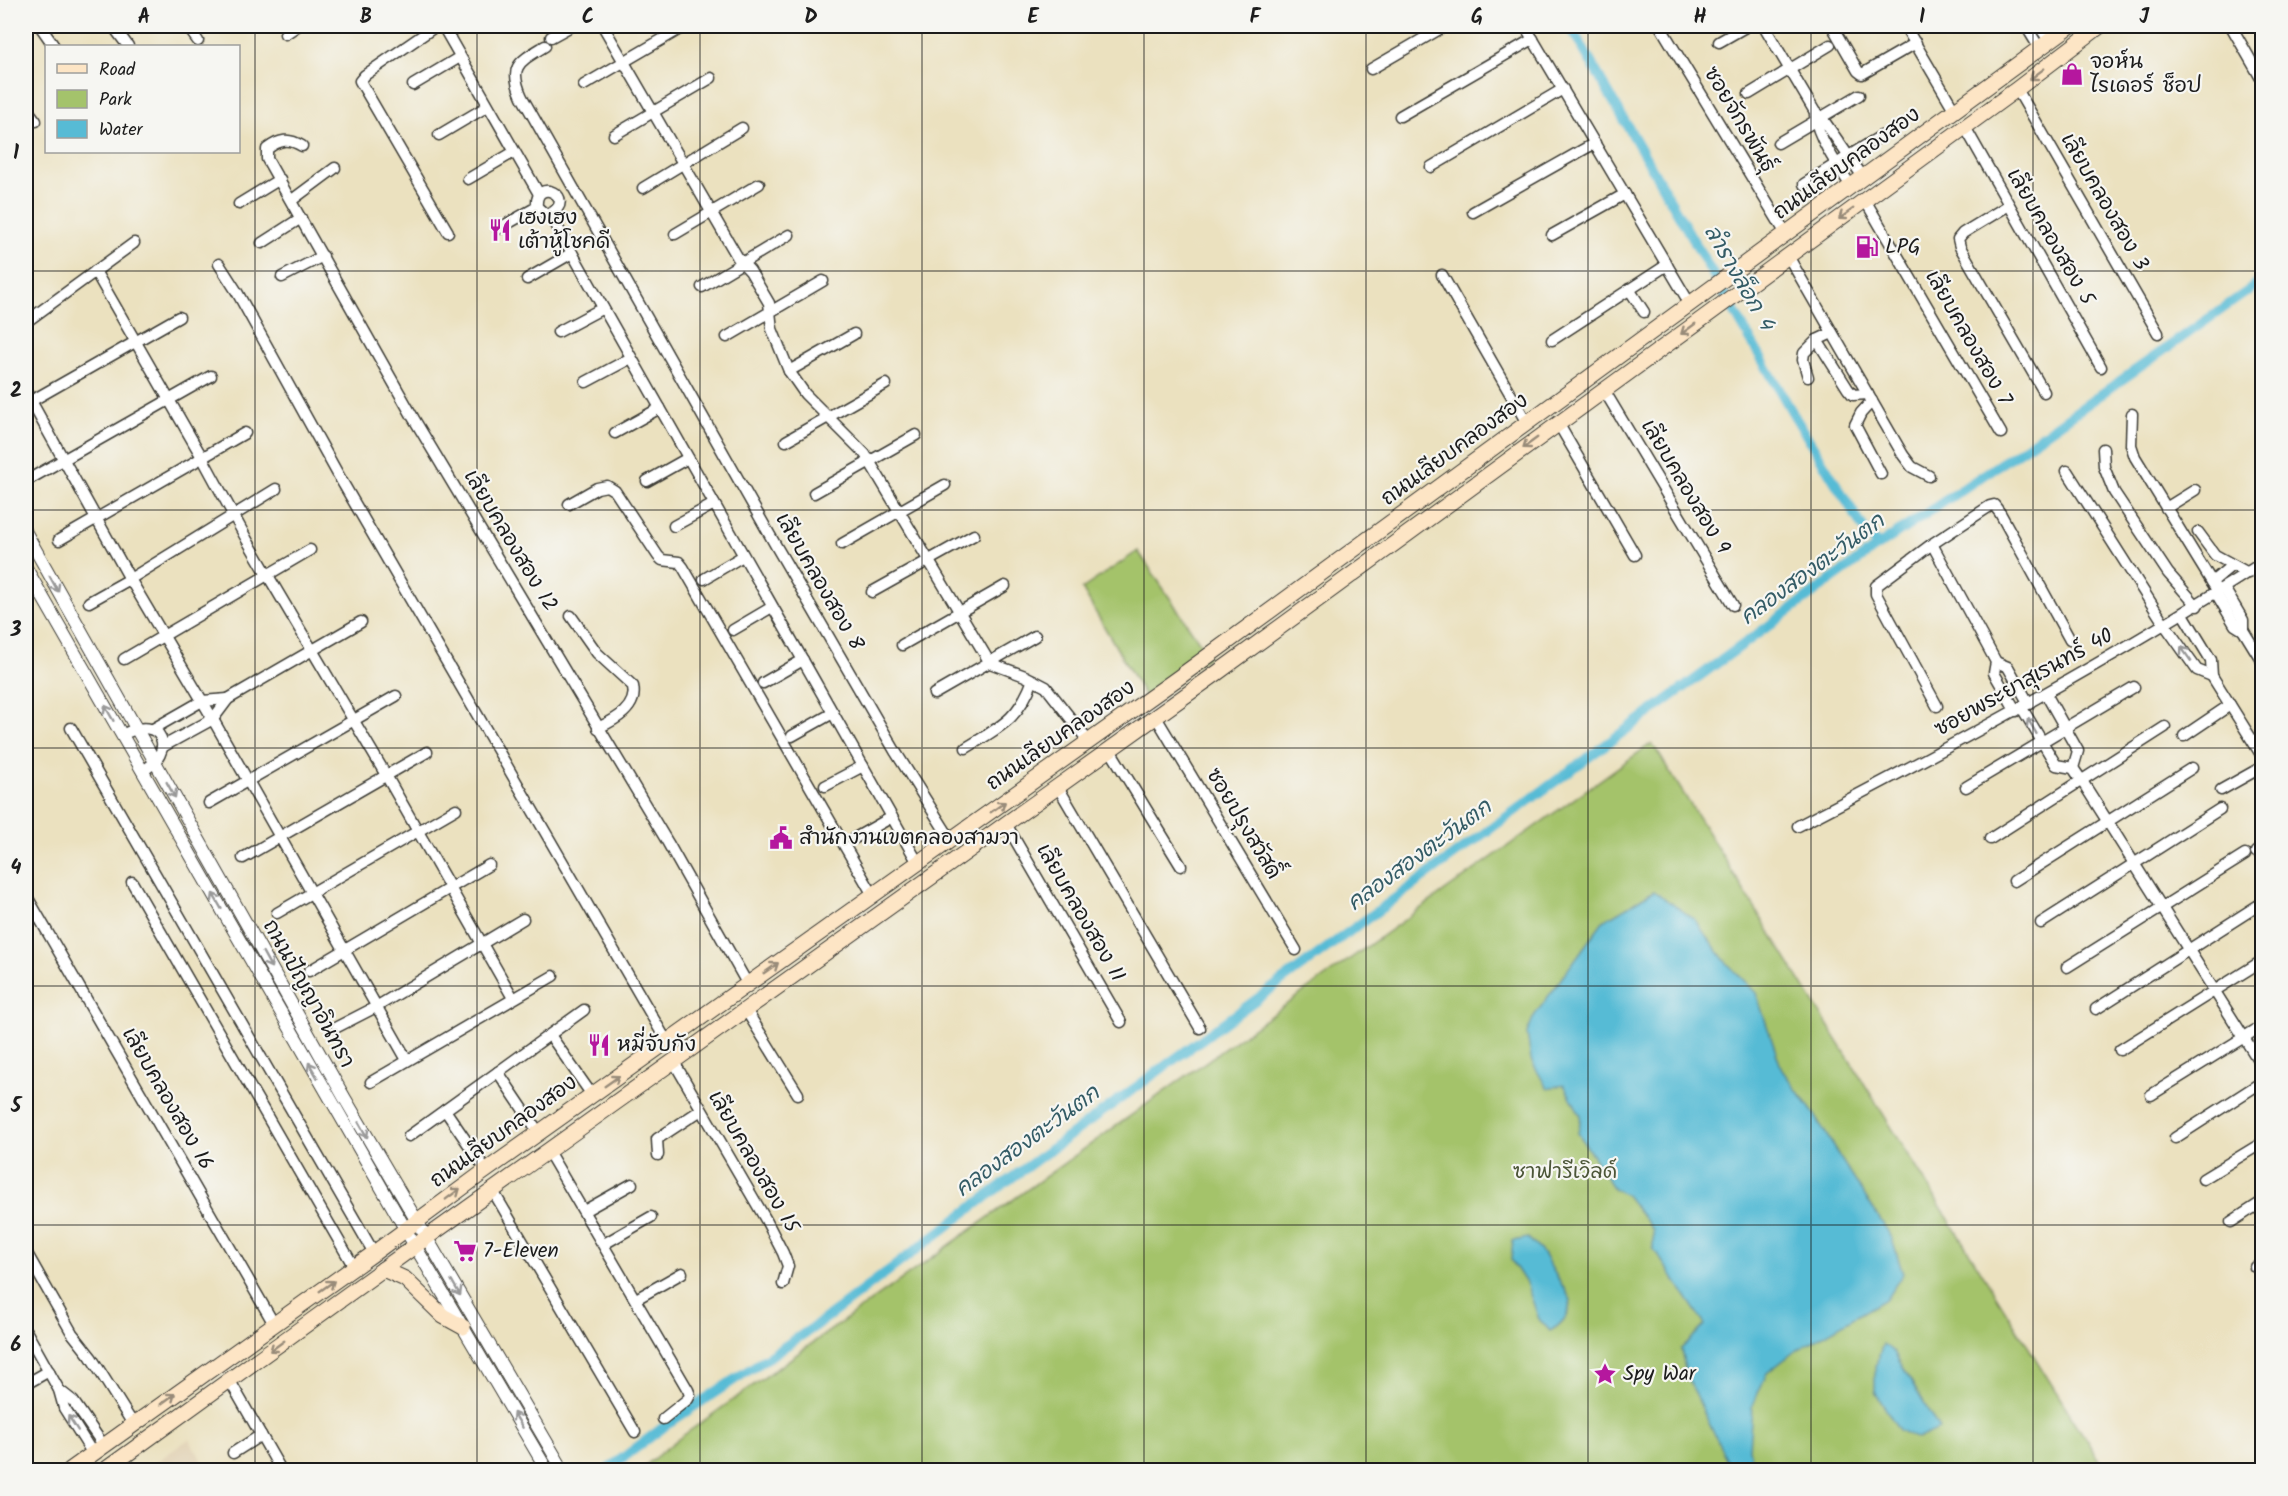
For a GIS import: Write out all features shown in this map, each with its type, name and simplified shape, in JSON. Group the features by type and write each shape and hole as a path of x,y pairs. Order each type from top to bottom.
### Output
{"main road":[{"name":"ถนนเลียบคลองสอง","path":"70,1470 374,1253 486,1170 1089,742 2070,26"},
{"name":"ถนนเลียบคลองสอง","path":"112,1468 383,1269 1156,717 2017,89 2100,26"},
{"path":"2049,42 2068,50"},
{"path":"690,1026 702,1042"},
{"path":"383,1269 405,1279 443,1316 463,1327"}],"street":[{"path":"39,26 53,45"},
{"path":"113,26 127,45"},
{"path":"187,26 198,40"},
{"path":"285,34 297,26"},
{"path":"436,26 360,81 448,232"},
{"path":"441,26 539,194"},
{"name":"เลียบคลองสอง 8","path":"571,26 524,60 515,74 516,82 553,154 660,339 723,455 895,752 951,840"},
{"path":"603,26 711,212 743,264 760,286 769,303 772,329 789,371 804,394 865,454 990,663 1046,687 1089,742"},
{"path":"1371,69 1445,26"},
{"path":"1525,26 1690,304"},
{"name":"ซอยจักรพันธุ์","path":"1660,26 1786,234"},
{"path":"1719,42 1747,26"},
{"path":"1764,26 1818,117 1849,156 1857,182"},
{"path":"1832,26 1858,71 1862,74 1916,43"},
{"path":"1905,26 1955,111"},
{"path":"2026,26 2049,42"},
{"path":"2039,26 2049,42"},
{"path":"2231,26 2262,80"},
{"path":"584,85 680,29"},
{"path":"1400,116 1533,39"},
{"path":"1749,94 1830,45"},
{"path":"413,85 460,57"},
{"path":"614,135 711,78"},
{"path":"1431,167 1563,89"},
{"name":"เลียบคลองสอง 3","path":"2017,89 2158,333"},
{"path":"1778,144 1818,117 1859,95"},
{"path":"439,135 488,106"},
{"path":"26,108 36,121"},
{"path":"1818,117 1837,164 1857,182"},
{"name":"เลียบคลองสอง 5","path":"1965,127 2101,367"},
{"path":"643,188 742,128"},
{"path":"1804,184 1881,136"},
{"name":"เลียบคลองสอง 12","path":"302,146 289,139 273,144 267,149 267,159 414,419 668,843 748,985"},
{"path":"1473,212 1595,143"},
{"path":"468,179 514,152"},
{"path":"292,200 335,168"},
{"path":"239,204 280,179"},
{"path":"675,234 759,184"},
{"path":"546,190 559,197 560,204 550,214 545,214 537,207 536,200 539,194 546,190"},
{"path":"1552,235 1625,194"},
{"name":"เลียบคลองสอง 7","path":"1865,200 2001,433"},
{"path":"2009,205 1963,233 1958,239 1960,248 2044,392"},
{"path":"498,230 537,207"},
{"path":"550,214 918,863"},
{"path":"262,243 301,218"},
{"path":"702,286 789,235"},
{"path":"26,322 134,243"},
{"path":"527,279 572,253"},
{"path":"282,277 323,256"},
{"path":"1788,256 1911,467 1929,476"},
{"path":"219,264 249,312 340,478 668,1042"},
{"path":"1552,340 1667,265"},
{"path":"95,271 513,998"},
{"path":"1442,276 1527,423"},
{"path":"727,337 823,281"},
{"path":"1629,290 1644,312"},
{"path":"558,332 603,308"},
{"path":"179,317 27,399 407,1060"},
{"path":"1808,377 1803,360 1804,353 1817,340 1832,333"},
{"path":"789,371 854,334"},
{"path":"1817,340 1848,390 1853,395 1870,398"},
{"path":"586,382 631,358"},
{"path":"26,481 211,375"},
{"path":"786,441 886,384"},
{"name":"เลียบคลองสอง 9","path":"1604,390 1732,604"},
{"path":"1870,398 1855,425 1881,474"},
{"path":"615,433 660,408"},
{"path":"2133,414 2131,445 2135,457 2218,589 2235,625 2243,630 2262,661"},
{"path":"1558,423 1635,555"},
{"path":"59,540 245,433"},
{"path":"814,493 916,435"},
{"path":"2103,449 2104,467 2114,492 2168,573 2197,606"},
{"path":"647,481 688,458"},
{"path":"2067,471 2165,625 2197,670 2212,676"},
{"path":"842,544 945,484"},
{"path":"569,504 597,488 608,486 615,491 658,556 662,560 679,562 684,567 873,895"},
{"path":"89,602 276,489"},
{"path":"2166,508 2195,490"},
{"path":"674,526 714,504"},
{"path":"1937,706 1876,591 1879,582 1986,508 1994,505 2000,513 2070,640"},
{"path":"2198,532 2215,555 2231,566 2248,573"},
{"name":"ถนนปัญญาอินทรา","path":"26,533 411,1225"},
{"path":"872,592 974,535"},
{"path":"1932,544 1996,662 1994,673 2022,708 2056,765 2073,768 2082,781 2262,1066"},
{"path":"124,659 310,550"},
{"path":"704,579 744,556"},
{"name":"ซอยพระยาสุเรนทร์ 40","path":"1798,826 2022,708 2183,615 2218,589 2262,563"},
{"path":"2218,589 2231,566"},
{"name":"ถนนปัญญาอินทรา","path":"26,568 142,771 421,1242 562,1470"},
{"path":"902,645 1005,586"},
{"path":"733,630 772,607"},
{"path":"2183,615 2211,660 2212,676 2262,756"},
{"path":"572,616 597,653 633,686 634,692 627,710 618,719 598,728"},
{"path":"162,747 213,719 228,699 361,622"},
{"path":"934,694 1035,636"},
{"path":"763,683 803,660"},
{"path":"966,748 1009,721 1019,710 1033,680"},
{"path":"1966,787 2134,687"},
{"path":"2046,694 2078,751 2073,768"},
{"path":"209,803 396,696"},
{"path":"122,735 135,728 153,729 202,701 228,699"},
{"path":"2184,736 2230,705"},
{"path":"792,736 832,713"},
{"name":"ซอยปรุงสวัสดิ์","path":"1156,717 1296,950"},
{"path":"1990,839 2165,727"},
{"path":"70,728 374,1253"},
{"path":"142,771 156,764 162,747 161,737 153,729"},
{"path":"1110,750 1181,866"},
{"path":"243,858 427,752"},
{"path":"825,786 863,766"},
{"path":"2221,790 2262,767"},
{"path":"2014,881 2192,768"},
{"path":"1058,787 1200,1028"},
{"path":"277,914 456,809"},
{"path":"2041,923 2220,809"},
{"path":"855,838 892,817"},
{"name":"เลียบคลองสอง 11","path":"1006,824 1121,1022"},
{"path":"2067,967 2245,855"},
{"path":"309,971 489,865"},
{"path":"132,882 354,1267"},
{"name":"เลียบคลองสอง 16","path":"26,895 274,1324"},
{"path":"2096,1009 2262,903"},
{"path":"336,1027 523,920"},
{"path":"2120,1050 2262,961"},
{"path":"371,1082 553,976"},
{"path":"409,1136 584,1010"},
{"path":"746,1010 798,1094"},
{"path":"2151,1095 2262,1026"},
{"path":"550,1035 592,1095"},
{"name":"เลียบคลองสอง 15","path":"674,1062 783,1253 788,1266 783,1284"},
{"path":"498,1072 539,1133"},
{"path":"2175,1138 2262,1082"},
{"path":"445,1110 486,1170"},
{"path":"658,1155 657,1139 701,1110"},
{"path":"2203,1179 2262,1143"},
{"path":"548,1151 690,1395 663,1419"},
{"path":"584,1211 632,1184"},
{"path":"493,1191 635,1432"},
{"path":"2231,1222 2262,1202"},
{"path":"604,1244 651,1217"},
{"name":"ถนนปัญญาอินทรา","path":"421,1242 463,1327 547,1470"},
{"path":"26,1252 72,1333 91,1357 133,1425"},
{"path":"636,1299 682,1273"},
{"path":"26,1331 59,1390 64,1408 99,1450"},
{"path":"26,1384 49,1371"},
{"path":"230,1381 281,1470"},
{"path":"233,1452 261,1435"}],"shaded area":[{"path":"189,1439 208,1470 145,1470"}],"green space":[{"path":"1138,551 1209,656 1147,700 1082,589"},
{"name":"ซาฟารีเวิลด์","path":"1652,743 2105,1470 640,1470 674,1442"}],"water":[{"path":"1654,891 1694,919 1725,961 1756,993 1782,1070 1815,1115 1891,1236 1903,1274 1886,1299 1794,1352 1767,1373 1752,1407 1749,1449 1752,1470 1731,1470 1686,1374 1681,1349 1705,1325 1653,1248 1653,1230 1626,1195 1614,1189 1578,1133 1581,1116 1564,1085 1547,1088 1531,1060 1527,1033 1534,1016 1603,921"},
{"path":"1528,1238 1542,1252 1571,1300 1565,1318 1550,1331 1539,1319 1526,1283 1511,1260 1513,1241"},
{"path":"1883,1344 1894,1352 1939,1429 1917,1439 1899,1430 1875,1392 1875,1367"}],"waterway":[{"name":"ลำรางล็อก 4","path":"1570,26 1795,417 1865,531 1878,546"},
{"name":"คลองสองตะวันตก","path":"607,1470 669,1423 817,1325 995,1190 1878,546 2049,431 2262,281"}],"place":[{"name":"จอห์น ไรเดอร์ ช็อป","path":"2072,74"},
{"name":"เฮงเฮง เต้าหู้โชคดี","path":"500,230"},
{"name":"LPG","path":"1867,247"},
{"name":"สำนักงานเขตคลองสามวา","path":"781,838"},
{"name":"หมี่จับกัง","path":"599,1045"},
{"name":"7-Eleven","path":"465,1251"},
{"name":"Spy War","path":"1605,1374"}]}
